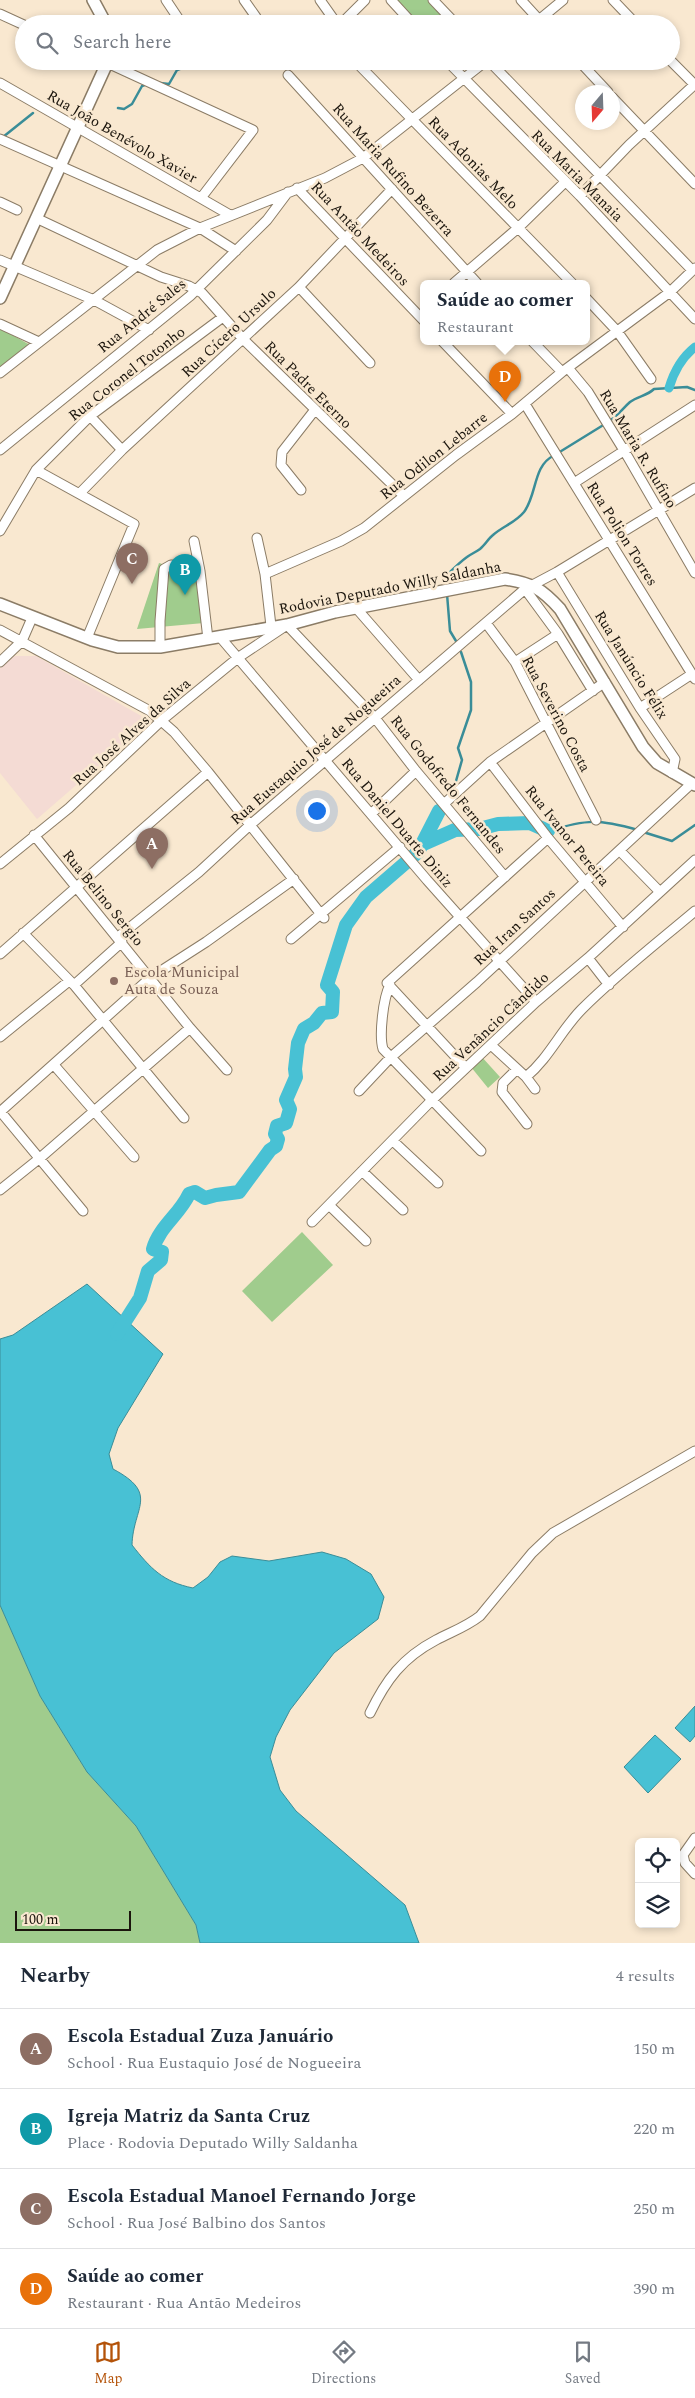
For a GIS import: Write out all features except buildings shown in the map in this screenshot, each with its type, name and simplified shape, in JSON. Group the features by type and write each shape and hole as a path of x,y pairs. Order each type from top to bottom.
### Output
{"main road":[{"path":"98,2 103,15"},
{"path":"0,298 102,70"},
{"name":"Rodovia Deputado Willy Saldanha","path":"0,604 86,638 118,647 160,648 271,626 287,625 430,593 505,579 546,594 560,610 643,747 657,762 672,773 693,784"}],"street":[{"path":"166,0 176,15"},
{"path":"244,0 255,15"},
{"path":"320,0 331,15"},
{"path":"350,15 365,0"},
{"path":"391,0 405,15"},
{"path":"434,0 448,15"},
{"path":"521,0 533,15"},
{"path":"547,15 563,0"},
{"path":"613,0 627,15"},
{"path":"0,14 15,21"},
{"path":"123,70 253,130 201,198"},
{"name":"Rua Adonias Melo","path":"365,70 569,280"},
{"name":"Rua Maria Manaia","path":"456,70 564,183 580,196 695,319"},
{"path":"0,373 157,250 230,215 325,178 363,158 476,70"},
{"path":"496,70 694,269"},
{"path":"587,70 601,85"},
{"path":"580,196 644,130 695,85 680,70"},
{"name":"Rua Maria Rufino Bezerra","path":"288,75 475,280"},
{"name":"Rua João Benévolo Xavier","path":"0,83 230,215"},
{"path":"620,105 695,184"},
{"path":"0,139 200,228 236,251"},
{"path":"458,280 518,228 564,183"},
{"name":"Rua Cícero Ursulo","path":"80,493 122,450 300,287 392,189"},
{"name":"Rua Antão Medeiros","path":"293,190 346,240 420,315"},
{"name":"Rua André Sales","path":"0,450 197,289 267,220 293,190"},
{"path":"0,202 17,210"},
{"path":"36,218 161,277 197,289"},
{"path":"0,260 94,300 149,330"},
{"name":"Rua Odilon Lebarre","path":"265,574 351,536 525,404 565,370 670,292 694,269"},
{"path":"300,287 370,363"},
{"name":"Rua Padre Eterno","path":"197,289 314,411 404,496"},
{"path":"590,302 617,331 651,379"},
{"name":"Rua Coronel Totonho","path":"0,531 36,470 90,416 224,317"},
{"path":"0,324 38,342"},
{"path":"446,345 512,414"},
{"path":"537,345 565,370"},
{"name":"Rua Maria R. Rufino","path":"565,370 588,392 660,509 695,573"},
{"name":"Rua Polion Torres","path":"525,404 693,677"},
{"path":"574,483 625,452 695,405"},
{"path":"302,490 281,465 280,460 282,452 314,411"},
{"path":"90,416 122,450"},
{"path":"36,470 134,524 86,638"},
{"name":"Rua Eustaquio José de Nogueeira","path":"0,1037 71,983 250,825 529,587 695,488"},
{"path":"257,538 265,574 271,626"},
{"path":"194,541 200,571 208,639"},
{"path":"160,648 164,570 171,565 200,571"},
{"name":"Rua Janúncio Félix","path":"557,572 640,708 675,759 672,773"},
{"path":"529,587 593,691"},
{"path":"356,609 419,680"},
{"path":"0,662 22,641 32,618"},
{"name":"Rua Severino Costa","path":"486,624 515,662 596,820"},
{"name":"Rua José Alves da Silva","path":"0,864 69,808 162,720 239,657 287,625"},
{"name":"Rua Godofredo Fernandes","path":"287,625 375,718 416,771 445,803 505,877"},
{"path":"0,630 162,720 208,772 322,915"},
{"path":"515,662 558,634"},
{"name":"Rua Daniel Duarte Diniz","path":"220,637 497,961 536,1002"},
{"path":"640,708 693,677"},
{"path":"445,803 490,762 605,682"},
{"name":"Rua Ivanor Pereira","path":"490,762 548,838 623,927"},
{"path":"371,814 416,771"},
{"path":"0,954 208,772"},
{"name":"Rua Iran Santos","path":"358,1091 390,1058 477,982 497,961 693,784"},
{"name":"Rua Belino Sergio","path":"34,835 120,939 190,1028 228,1070"},
{"path":"481,1151 390,1058 384,1049 381,1036 385,998 388,984 548,838"},
{"path":"291,939 322,915 400,847"},
{"path":"620,850 660,892"},
{"name":"Rua Venâncio Cândido","path":"312,1222 432,1100 536,1002 623,927 695,860"},
{"path":"83,1211 0,1112 150,978 214,936 294,879"},
{"path":"526,1077 544,1059 572,1020 608,985 695,911"},
{"path":"23,933 71,983 184,1118"},
{"path":"588,958 608,985"},
{"path":"388,984 466,1068"},
{"path":"0,1190 40,1158 190,1028"},
{"path":"491,1045 526,1077 535,1089"},
{"path":"54,1065 134,1157"},
{"path":"517,1069 506,1079 502,1090 505,1097 527,1124"},
{"path":"393,1141 438,1183"},
{"path":"362,1172 403,1210"},
{"path":"329,1205 366,1241"},
{"path":"370,1713 381,1690 395,1670 425,1646 470,1624 480,1616 532,1553 553,1533 695,1452"},
{"path":"695,1838 685,1848 683,1855 685,1863 695,1874"}],"shaded area":[{"path":"15,656 36,656 150,721 37,819 0,773 0,668"}],"green space":[{"path":"396,0 428,0 442,15 411,15"},
{"path":"0,328 30,345 0,368"},
{"path":"159,563 201,576 204,623 137,629"},
{"path":"481,1056 500,1077 488,1088 471,1067"},
{"path":"302,1232 333,1265 272,1322 242,1291"},
{"path":"0,1605 40,1696 87,1772 136,1826 196,1925 200,1943 0,1943"}],"water":[{"path":"87,1284 163,1354 118,1428 109,1454 113,1469 136,1486 140,1494 139,1511 133,1532 132,1545 145,1561 165,1578 193,1588 208,1577 220,1562 232,1556 269,1561 322,1552 346,1559 371,1574 384,1597 378,1619 334,1653 290,1710 276,1737 270,1757 280,1790 296,1811 405,1905 419,1943 200,1943 196,1925 136,1826 87,1772 40,1696 0,1605 0,1339 13,1335"},
{"path":"695,1706 695,1736 690,1742 675,1728"},
{"path":"655,1735 681,1759 648,1793 624,1767"}],"waterway":[{"path":"160,83 169,84 177,70"},
{"path":"118,108 124,109 132,104 142,86 147,84"},
{"path":"3,137 33,113"},
{"path":"669,388 679,365 695,347"},
{"path":"609,421 630,402 654,389 687,387 695,390"},
{"path":"558,453 605,424"},
{"path":"447,586 447,575 454,568 524,512 538,474 553,456"},
{"path":"447,594 450,631 456,641"},
{"path":"447,797 456,781 462,760 458,748 471,710 471,682 461,652"},
{"path":"117,1334 140,1298 148,1271 161,1260 162,1252 153,1249 156,1241 189,1194 195,1192 205,1198 239,1192 270,1150 276,1146 278,1139 275,1134 277,1126 286,1123 290,1109 286,1100 296,1077 298,1043 304,1029 314,1023 322,1013 332,1012 333,992 327,985 346,925 366,897 418,852 439,811"},
{"path":"548,831 573,824 593,822 602,822 638,830"},
{"path":"421,845 455,830 479,829 498,824 530,823 548,831"},
{"path":"643,832 672,841 695,825"}],"place":[{"name":"Saúde ao comer","path":"505,402"},
{"name":"Escola Estadual Manoel Fernando Jorge","path":"132,584"},
{"name":"Igreja Matriz da Santa Cruz","path":"185,595"},
{"name":"Escola Estadual Zuza Januário","path":"152,869"},
{"name":"Escola Municipal Auta de Souza","path":"114,981"}]}
